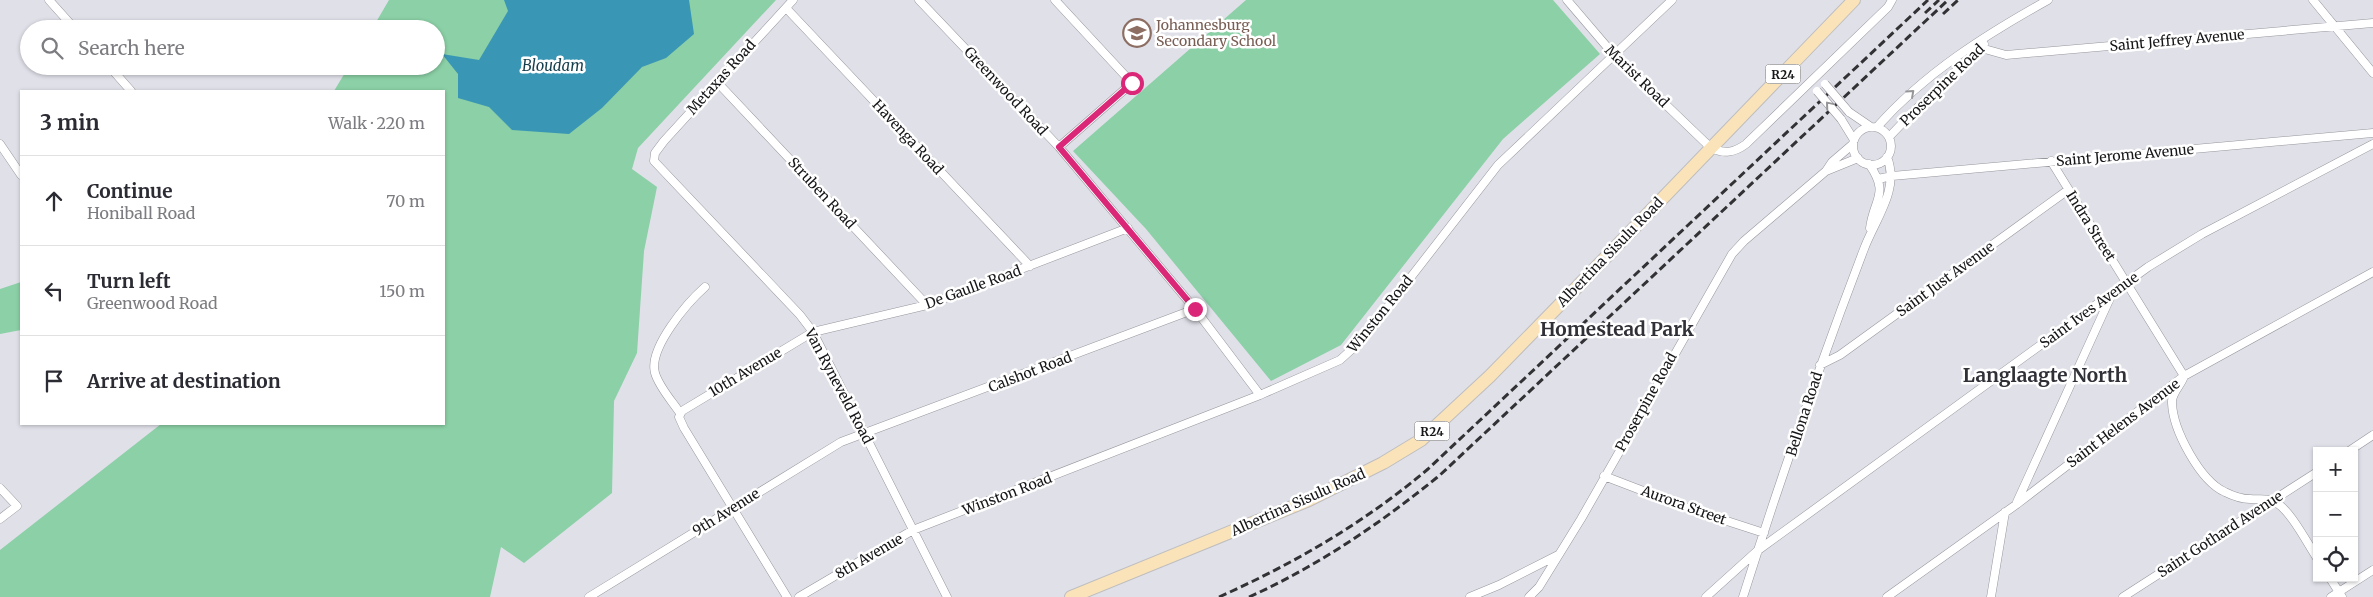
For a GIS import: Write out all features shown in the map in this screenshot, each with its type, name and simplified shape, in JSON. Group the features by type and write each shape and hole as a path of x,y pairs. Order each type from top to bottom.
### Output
{"main road":[{"name":"Albertina Sisulu Road","path":"1071,597 1309,500 1412,447 1431,432 1490,376 1854,0"}],"street":[{"path":"49,0 67,20"},
{"name":"Metaxas Road","path":"653,157 664,141 793,0"},
{"name":"Greenwood Road","path":"919,0 1059,147 1195,309 1260,395"},
{"path":"1055,0 1132,83 1059,147"},
{"name":"Marist Road","path":"1567,0 1614,55 1711,148"},
{"name":"Winston Road","path":"913,530 1260,395 1340,360 1353,350 1498,165 1672,0"},
{"path":"1711,148 1724,152 1737,150 1888,8 1892,0"},
{"name":"Proserpine Road","path":"1529,597 1539,587 1559,554 1732,254 1744,241 1826,171 1832,162 1854,142 1860,132 1874,127 1949,60 1975,42 1994,33 2048,0"},
{"path":"2313,0 2373,73"},
{"name":"Havenga Road","path":"786,8 1030,266"},
{"name":"Saint Jeffrey Avenue","path":"1981,48 2006,55 2373,23"},
{"name":"Proserpine Road","path":"1889,138 1994,33"},
{"path":"117,75 130,90"},
{"path":"1816,75 1849,112 1874,127"},
{"name":"Struben Road","path":"717,82 927,305"},
{"path":"1808,82 1841,119 1854,142 1858,158 1868,164 1878,179"},
{"name":"Proserpine Road","path":"1874,127 1889,138 1891,148 1887,157"},
{"name":"Saint Jerome Avenue","path":"1878,179 1892,176 2373,133"},
{"path":"0,144 20,174"},
{"name":"Saint Ives Avenue","path":"1706,597 1757,551 2126,282 2202,234 2373,144"},
{"name":"Van Ryneveld Road","path":"653,157 655,164 800,315 813,332 947,597"},
{"path":"1868,164 1876,164 1887,157 1892,176"},
{"name":"Proserpine Road","path":"1826,171 1858,158"},
{"name":"Indra Street","path":"2051,162 2184,376"},
{"name":"Bellona Road","path":"1743,597 1820,365 1870,232 1885,202 1892,176"},
{"name":"Bellona Road","path":"1870,232 1879,197 1878,179"},
{"name":"Saint Just Avenue","path":"1820,365 1840,355 2068,190"},
{"name":"De Gaulle Road","path":"813,332 927,305 1128,228"},
{"name":"Saint Helens Avenue","path":"1887,597 2017,504 2184,376 2373,272"},
{"path":"705,287 696,295 666,334 655,354 655,373 680,414 684,428 786,597"},
{"path":"2017,504 2112,294"},
{"name":"Calshot Road","path":"865,434 1195,309"},
{"name":"10th Avenue","path":"680,414 689,406 813,332"},
{"path":"2184,376 2172,402 2177,430 2198,465 2214,485 2223,492 2247,499 2272,500 2285,510 2313,552"},
{"name":"9th Avenue","path":"595,596 830,448 852,437 865,434"},
{"path":"2355,447 2373,435"},
{"name":"Saint Gothard Avenue","path":"2123,597 2313,474"},
{"name":"Aurora Street","path":"1604,476 1693,510 1764,533"},
{"path":"0,488 17,506 0,519"},
{"path":"1991,597 2005,512"},
{"name":"8th Avenue","path":"799,597 913,530"},
{"path":"1470,597 1499,585 1559,554"},
{"path":"2331,597 2341,594 2373,570"},
{"path":"2333,582 2341,594"}],"green space":[{"path":"389,0 776,0 638,148 632,169 657,187 644,251 637,353 614,401 612,493 524,563 501,547 490,597 0,597 0,550 160,425 445,425 445,90 335,90 344,75 445,75 445,20 377,20"},
{"path":"1246,0 1553,0 1600,54 1503,139 1341,345 1271,381 1146,229 1073,151"},
{"path":"20,282 20,330 0,334 0,289"}],"water":[{"name":"Bloudam","path":"504,0 689,0 694,34 666,58 642,67 602,108 569,134 512,130 489,107 458,98 458,74 445,58 445,54 479,60 508,11"}],"railway":[{"path":"1219,597 1302,556 1379,507 1428,469 1928,0"},
{"path":"1925,13 1939,0"},
{"path":"1249,597 1300,572 1372,527 1440,475 1948,0"},
{"path":"1943,14 1958,0"}],"place":[{"name":"Johannesburg Secondary School","path":"1137,33"}],"district":[{"name":"Homestead Park","path":"1617,329"},
{"name":"Langlaagte North","path":"2045,375"}],"route":[{"path":"1132,83 1059,147 1195,309"}]}
